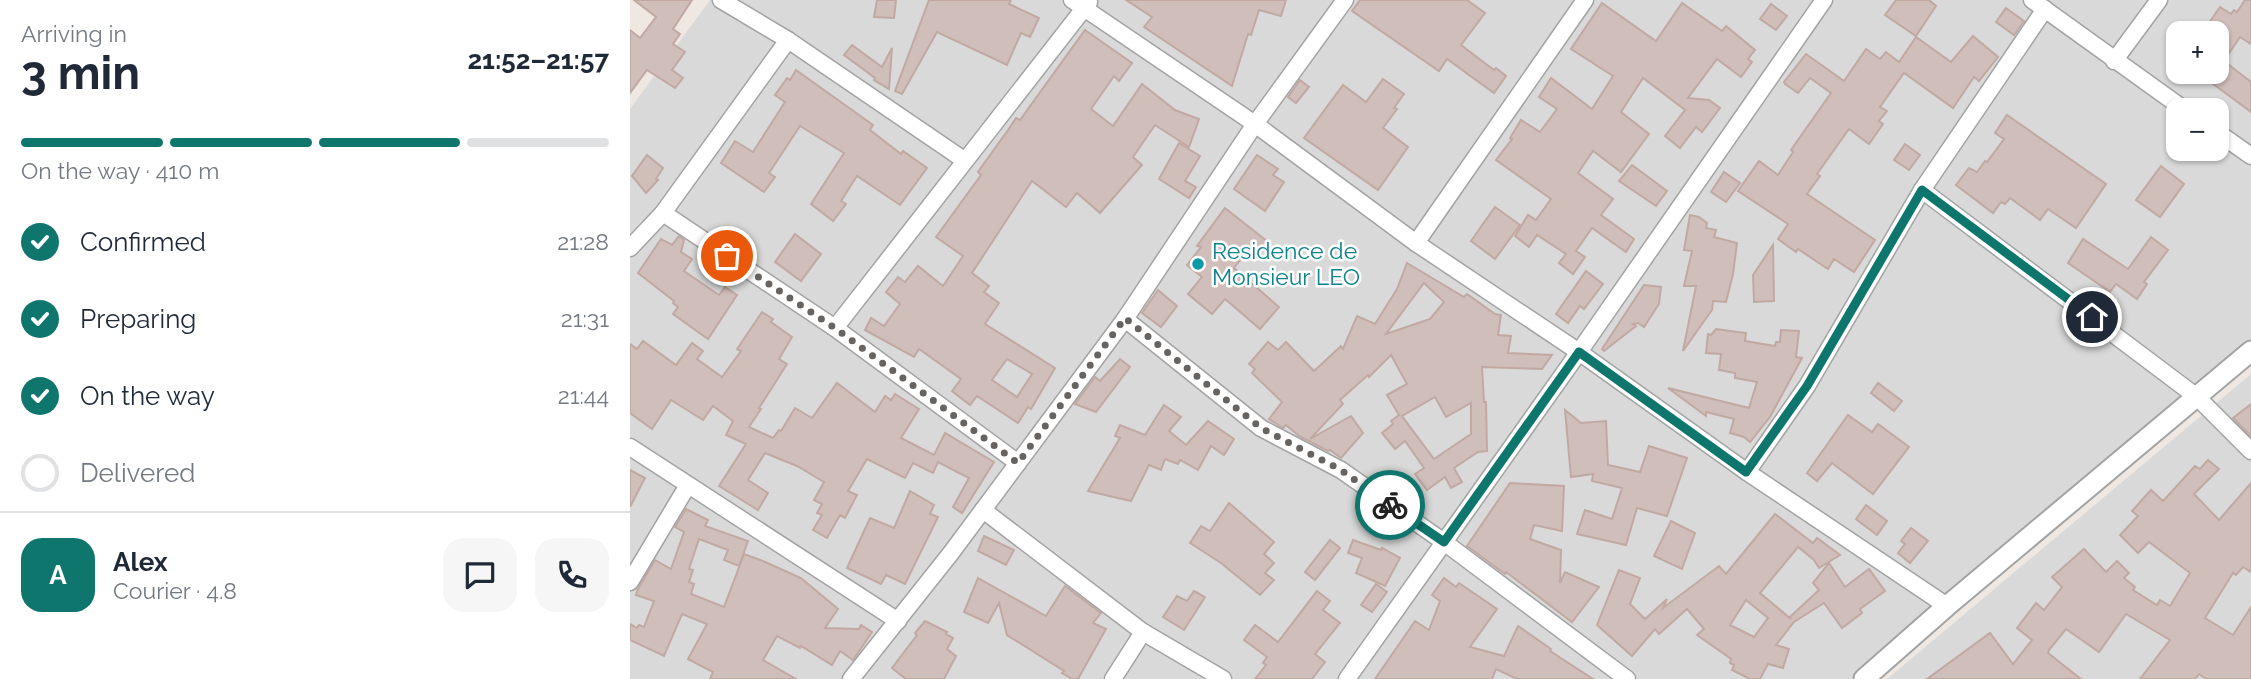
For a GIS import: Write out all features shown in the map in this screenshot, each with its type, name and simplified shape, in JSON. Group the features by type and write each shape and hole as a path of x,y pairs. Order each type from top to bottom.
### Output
{"street":[{"path":"721,0 788,40 964,160"},
{"path":"851,679 983,510 1125,318 1255,124 1345,0"},
{"path":"1416,243 1585,0"},
{"path":"1347,679 1824,0"},
{"path":"2114,61 2159,0"},
{"path":"835,328 1082,3 1255,124 1416,243 1579,352 1746,472 1947,606"},
{"path":"1746,472 1807,386 1922,190 2039,5 2168,98"},
{"path":"630,248 663,213 788,40"},
{"path":"2229,140 2251,156"},
{"path":"1922,190 2197,397 2251,451"},
{"path":"663,213 835,328 1018,463"},
{"path":"1125,318 1261,428 1341,470 1444,542 1527,607 1627,679"},
{"path":"1864,679 2251,351"},
{"path":"630,447 898,621"},
{"path":"630,582 688,485"},
{"path":"983,510 1143,632 1223,679"},
{"path":"1113,679 1143,632"}],"shaded area":[{"path":"710,0 2251,0 2251,339 1852,679 630,679 630,109"},
{"path":"2251,374 2251,679 1887,679"}],"building":[{"path":"634,0 692,0 673,29 680,34 673,44 685,52 672,70 683,78 675,88 647,70 630,93 630,30 640,38 656,17"},
{"path":"877,0 896,0 894,18 874,17"},
{"path":"929,0 1011,0 1009,4 1039,18 1030,37 1021,33 1007,65 937,32 902,94 895,91"},
{"path":"1126,0 1286,0 1281,16 1259,10 1251,35 1248,34 1232,86 1144,27 1152,17"},
{"path":"1360,0 1467,0 1485,13 1461,45 1506,76 1494,93 1447,59 1439,71 1352,11"},
{"path":"1896,0 1929,0 1936,6 1916,36 1885,15"},
{"path":"2245,0 2251,0 2251,44 2240,37 2229,54 2229,21 2210,21 2220,7 2231,14 2234,10 2237,12"},
{"path":"1602,3 1656,41 1682,3 1722,31 1726,26 1755,50 1748,59 1752,62 1741,77 1717,59 1688,98 1709,100 1720,108 1702,132 1696,127 1680,148 1665,136 1685,110 1643,78 1621,112 1649,134 1621,172 1593,151 1578,173 1613,199 1601,215 1634,239 1626,252 1592,228 1576,251 1585,257 1573,274 1559,263 1566,254 1537,235 1529,247 1515,236 1528,215 1536,220 1551,199 1496,160 1512,139 1510,138 1521,120 1540,132 1557,109 1539,97 1551,78 1592,109 1613,76 1571,49"},
{"path":"1771,4 1787,16 1776,30 1760,19"},
{"path":"2006,8 2024,21 2014,35 1996,22"},
{"path":"1085,30 1132,63 1119,81 1114,76 1091,109 1113,126 1142,84 1175,110 1199,119 1189,147 1155,125 1133,157 1142,165 1100,213 1077,193 1066,207 1032,181 972,273 989,286 984,292 999,303 985,324 1055,368 1031,409 1028,407 1018,423 977,396 970,405 952,391 961,379 919,349 914,357 865,330 871,318 884,326 900,304 886,292 898,277 905,282 918,266 943,286 963,256 936,237 981,175 978,172 1016,118 1020,120","holes":["1007,359 1032,374 1017,397 992,380"]},
{"path":"1973,36 1998,57 1979,81 1974,77 1953,108 1904,73 1880,107 1887,111 1879,121 1883,124 1869,144 1849,129 1817,174 1820,176 1807,194 1875,240 1854,272 1834,259 1828,269 1798,249 1796,252 1778,239 1788,224 1738,191 1759,161 1778,175 1793,152 1791,150 1831,93 1810,78 1798,93 1785,84 1806,54 1844,81 1866,49 1880,59 1886,52 1899,62 1916,37 1951,62"},
{"path":"852,45 882,67 892,48 889,89 844,55"},
{"path":"2229,65 2251,82 2251,112 2213,84 2229,84"},
{"path":"796,70 873,125 870,130 901,154 903,151 927,168 900,205 857,176 841,201 846,204 833,221 811,204 844,153 800,126 769,173 775,177 764,192 721,163 735,141 753,152 785,102 775,95"},
{"path":"1383,79 1404,94 1383,128 1408,147 1378,190 1304,138 1343,85 1366,102"},
{"path":"1300,80 1309,87 1296,103 1288,97"},
{"path":"2007,115 2106,184 2076,228 2048,209 2040,220 2010,198 2005,204 2001,202 1993,213 1956,185 1969,168 1977,172 2004,139 1995,133"},
{"path":"1179,143 1200,156 1185,181 1196,187 1189,198 1159,179"},
{"path":"1905,144 1920,155 1909,170 1894,160"},
{"path":"647,155 663,168 656,179 658,180 646,193 632,176"},
{"path":"1257,155 1278,169 1273,175 1284,182 1265,211 1234,189"},
{"path":"1632,165 1667,191 1656,206 1619,181"},
{"path":"2161,166 2184,184 2160,217 2136,200"},
{"path":"1724,172 1740,183 1726,202 1711,192"},
{"path":"1495,207 1520,225 1495,259 1471,241"},
{"path":"1225,208 1268,242 1260,253 1251,246 1234,268 1279,307 1260,329 1225,299 1212,314 1188,294 1202,277 1187,265 1201,247 1197,246"},
{"path":"1690,215 1707,223 1706,228 1716,230 1714,237 1737,243 1726,302 1713,301 1712,310 1683,351 1696,286 1684,286 1692,251 1684,250"},
{"path":"795,234 821,254 801,281 775,262"},
{"path":"679,236 684,240 681,252 692,259 684,271 719,295 725,287 737,295 708,339 673,314 678,307 674,301 638,273 661,239 672,245"},
{"path":"2151,237 2168,250 2144,282 2147,284 2137,299 2116,284 2110,292 2068,263 2083,239 2128,269"},
{"path":"1773,245 1774,301 1754,302 1753,275"},
{"path":"1407,263 1464,297 1467,294 1495,314 1501,315 1498,335 1511,336 1508,353 1552,355 1542,369 1482,367 1487,451 1478,452 1454,468 1462,482 1451,488 1445,477 1427,490 1415,474 1424,468 1405,441 1395,449 1382,433 1399,415 1387,395 1407,384 1391,355 1340,400 1343,404 1310,439 1351,416 1363,433 1341,458 1299,436 1286,425 1283,428 1269,419 1282,402 1252,373 1255,369 1249,364 1268,342 1278,350 1286,342 1314,371 1341,346 1343,349 1357,316 1375,324 1397,289","holes":["1424,283 1444,302 1430,319 1386,334","1435,397 1446,417 1471,403 1471,434 1434,459 1402,416"]},
{"path":"1586,271 1603,284 1584,309 1580,306 1568,323 1556,314"},
{"path":"1644,285 1661,287 1659,304 1644,327 1638,323 1633,324 1636,326 1604,351 1602,349"},
{"path":"1158,290 1177,306 1161,327 1142,313"},
{"path":"762,312 792,337 779,359 787,364 749,427 773,438 781,431 795,408 812,418 837,383 875,412 885,396 891,400 895,394 919,409 901,438 934,455 945,433 994,462 962,513 953,507 969,478 938,462 933,473 913,463 905,478 867,459 848,491 857,495 845,518 840,515 827,538 813,530 822,515 817,513 822,504 814,500 824,482 797,466 765,453 748,480 768,493 758,510 719,486 746,444 726,435 733,421 713,406 703,420 671,400 652,429 630,413 630,344 637,349 643,341 676,365 692,343 703,351 697,359 722,377 741,351 737,349"},
{"path":"1716,329 1746,333 1745,341 1775,346 1776,342 1780,342 1781,330 1799,331 1796,357 1802,358 1770,417 1750,442 1730,433 1734,419 1706,412 1706,416 1668,388 1749,408 1757,382 1735,378 1735,373 1719,370 1721,354 1706,353 1708,334 1711,335"},
{"path":"1120,359 1130,367 1096,412 1075,404 1095,377 1100,381"},
{"path":"1878,383 1902,401 1894,411 1871,393"},
{"path":"2251,404 2251,436 2233,418"},
{"path":"1164,405 1181,417 1169,431 1186,445 1208,421 1234,439 1224,455 1211,446 1198,470 1180,460 1178,464 1165,459 1161,470 1149,465 1131,501 1088,491 1120,438 1115,436 1120,425 1145,435"},
{"path":"1565,410 1581,423 1606,421 1608,465 1640,472 1649,446 1687,458 1667,516 1637,508 1626,545 1577,534 1585,510 1612,519 1622,488 1592,481 1593,474 1571,477"},
{"path":"1848,415 1872,432 1878,424 1909,447 1873,494 1832,463 1817,481 1807,473"},
{"path":"2208,460 2219,469 2194,494 2219,520 2251,483 2251,572 2243,567 2236,575 2233,573 2205,618 2233,635 2251,607 2251,679 2206,679 2199,674 2195,679 2140,679 2170,640 2126,614 2099,652 2066,629 2049,650 2048,653 2081,679 1927,679 1990,633 2013,664 2032,640 2017,628 2036,603 2044,610 2062,587 2052,577 2084,549 2106,572 2117,561 2129,573 2124,578 2135,587 2133,590 2157,605 2160,600 2170,606 2190,573 2149,542 2138,553 2120,535 2138,516 2132,511 2151,490 2163,501 2195,466 2200,469"},
{"path":"630,470 645,478 630,507"},
{"path":"1510,483 1564,486 1562,531 1534,525 1530,539 1561,550 1560,583 1565,572 1599,587 1572,622 1467,546"},
{"path":"910,491 934,505 930,514 938,517 905,584 886,575 881,584 847,568 870,518 894,528"},
{"path":"1229,503 1274,542 1264,554 1274,563 1265,573 1274,580 1260,595 1221,563 1190,543 1201,526 1210,531"},
{"path":"1866,505 1887,521 1877,535 1856,519"},
{"path":"686,509 708,520 705,526 748,541 739,566 724,560 728,550 699,539 689,569 693,570 689,582 694,584 691,594 724,607 744,554 763,561 801,578 838,609 825,628 859,629 861,625 872,632 853,660 840,651 832,665 801,646 800,648 777,636 763,660 796,679 710,679 713,672 688,659 707,624 682,614 664,656 630,640 630,624 637,628 639,625 644,627 654,601 636,595 638,589 655,560 671,569 684,532 675,527"},
{"path":"1775,514 1813,543 1817,538 1840,555 1819,568 1814,560 1798,547 1760,593 1791,619 1790,617 1819,590 1813,583 1829,563 1845,587 1869,569 1885,591 1860,609 1862,613 1842,628 1824,603 1794,622 1776,645 1789,649 1783,668 1768,664 1760,679 1750,679 1732,670 1734,665 1730,663 1731,659 1697,635 1704,629 1687,609 1659,634 1655,629 1632,656 1597,625 1619,570 1640,578 1630,604 1645,619 1667,599 1663,608 1719,566 1726,574","holes":["1746,600 1768,618 1754,637 1730,625"]},
{"path":"1671,521 1695,533 1682,569 1654,556"},
{"path":"1911,528 1928,541 1910,563 1898,553 1905,544 1901,541"},
{"path":"984,536 1014,550 1006,565 978,551"},
{"path":"1330,540 1340,548 1315,580 1305,572"},
{"path":"1353,540 1381,550 1382,548 1400,558 1385,586 1356,573 1362,558 1348,553"},
{"path":"978,578 1046,616 1065,586 1101,613 1093,623 1106,629 1078,679 1072,679 1062,673 1064,671 1007,635 999,603 988,623 964,612"},
{"path":"1444,578 1456,587 1459,583 1497,609 1470,647 1504,656 1518,626 1593,679 1517,679 1496,669 1492,679 1375,679 1415,621 1429,630 1440,601 1432,595"},
{"path":"1376,584 1387,592 1372,612 1361,605"},
{"path":"1194,591 1205,597 1184,630 1163,617 1177,596 1187,601"},
{"path":"1317,591 1330,601 1323,610 1340,623 1315,654 1325,662 1312,679 1255,679 1266,665 1263,663 1267,657 1244,640 1255,625 1278,642"},
{"path":"925,621 953,638 947,649 956,656 944,679 906,679 892,668"}],"way so far":[{"path":"727,256 835,328 1018,463 1125,318 1261,428 1341,470 1390,505"}],"place":[{"name":"Residence de Monsieur LEO","path":"1198,264"}],"route":[{"path":"1390,505 1444,542 1579,352 1746,472 1807,386 1922,190 2092,317"}]}
